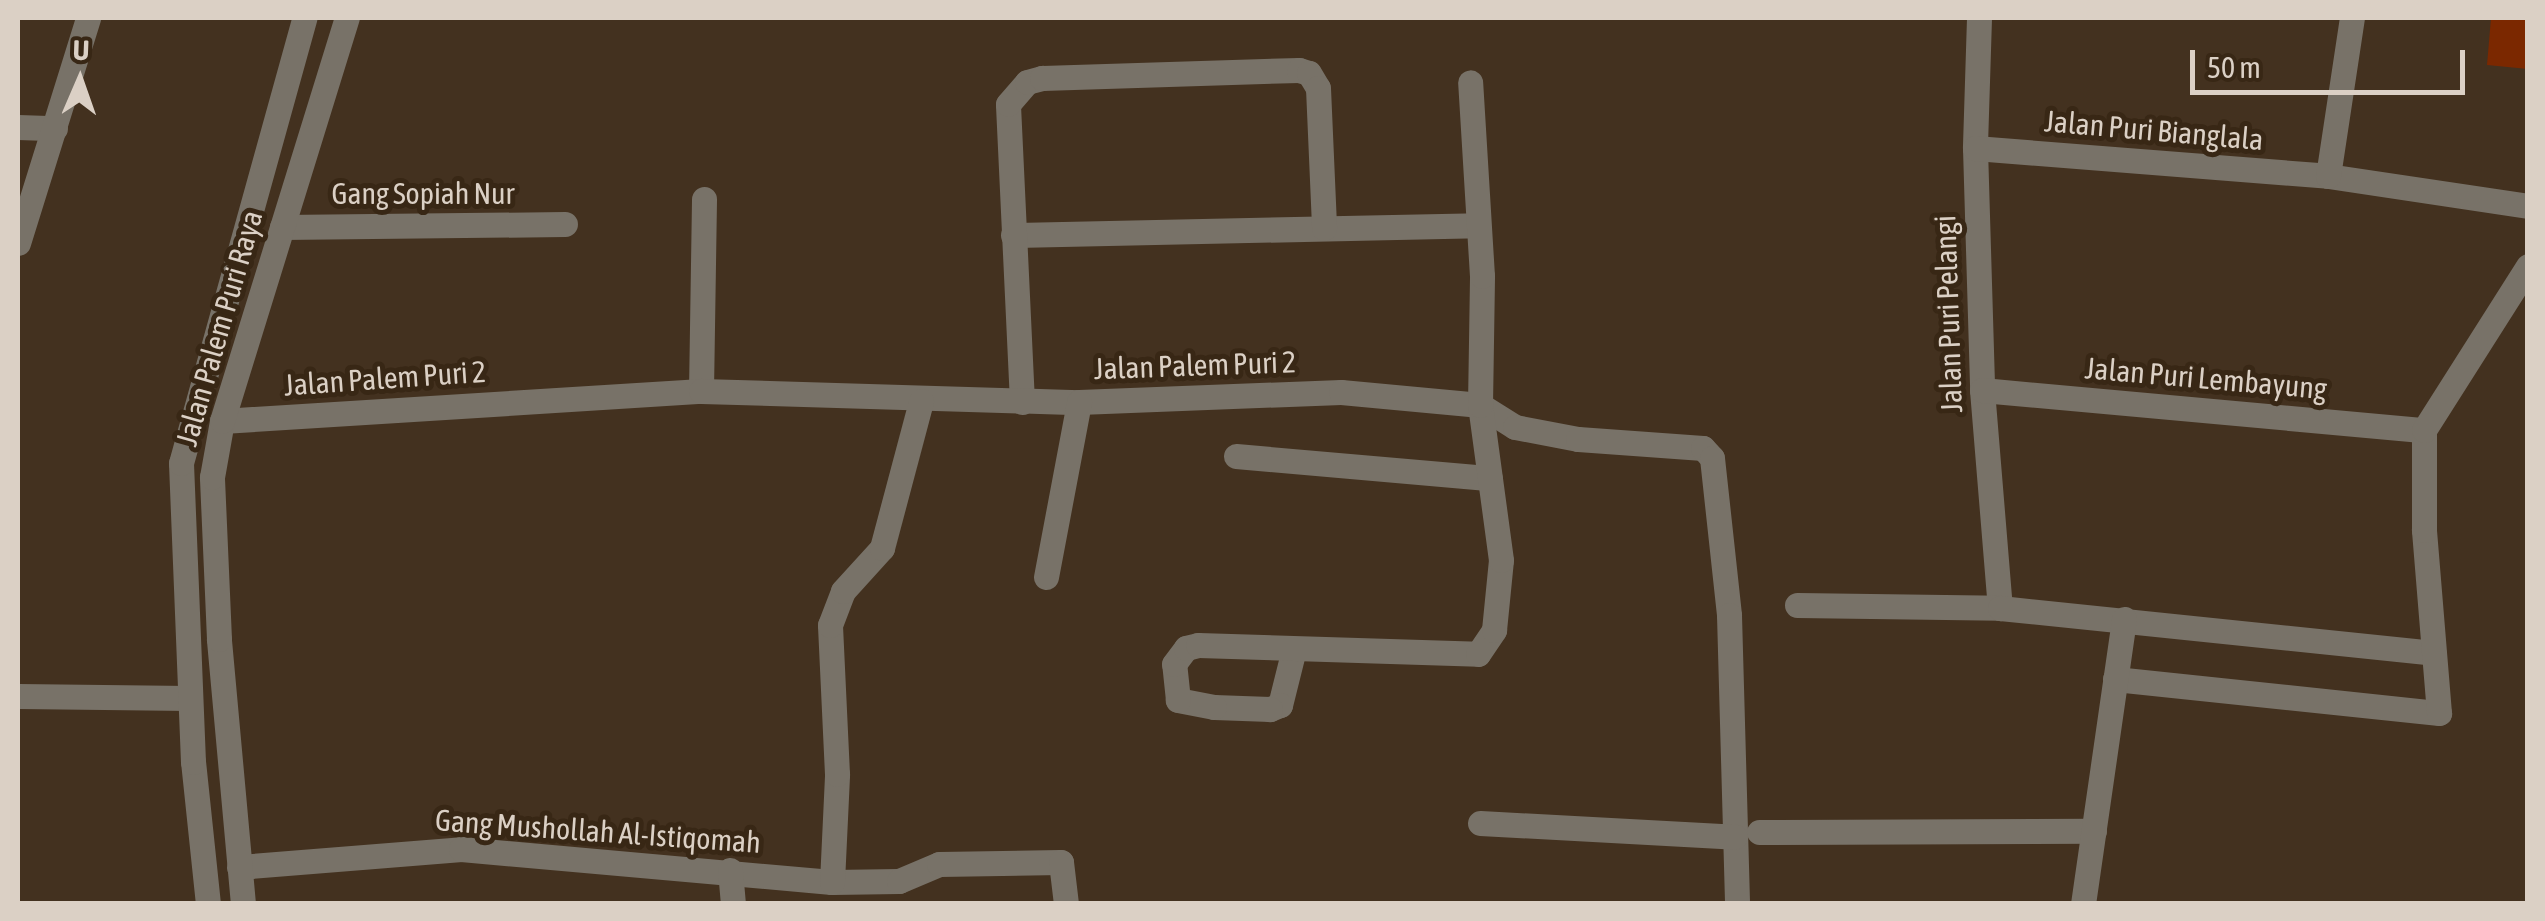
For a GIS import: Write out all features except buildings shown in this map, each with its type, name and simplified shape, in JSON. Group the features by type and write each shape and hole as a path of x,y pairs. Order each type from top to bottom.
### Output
{"street":[{"path":"18,242 88,18"},
{"path":"208,904 190,698 180,463 304,18"},
{"name":"Jalan Palem Puri Raya","path":"242,904 219,639 212,477 222,421 346,18"},
{"name":"Jalan Puri Pelangi","path":"1980,18 1975,148 1982,390 2000,608"},
{"path":"2328,176 2352,18"},
{"path":"1022,402 1008,104 1017,89 1028,82 1042,78 1299,70 1309,73 1318,88 1324,228"},
{"path":"1294,649 1280,705 1214,707 1178,700 1174,664 1186,648 1294,649 1478,654 1494,630 1500,560 1480,406 1478,225 1470,82"},
{"path":"18,127 55,128"},
{"name":"Jalan Puri Bianglala","path":"1975,148 2328,176 2528,206"},
{"path":"701,391 704,198"},
{"name":"Gang Sopiah Nur","path":"282,227 565,224"},
{"path":"1013,235 1478,225"},
{"path":"2115,679 2439,713 2424,530 2424,430 2528,266"},
{"name":"Jalan Puri Lembayung","path":"1982,390 2424,430"},
{"name":"Jalan Palem Puri 2","path":"222,421 701,391 1022,402 1341,392 1480,406 1515,427 1578,439 1703,448 1712,458 1747,835 1737,904"},
{"path":"832,882 838,774 830,625 843,591 882,548 922,400"},
{"path":"1046,577 1078,402"},
{"path":"1236,456 1490,478"},
{"path":"1798,605 2000,608 2434,653"},
{"path":"2083,904 2124,618"},
{"path":"18,696 190,698"},
{"path":"1480,824 1747,835 2094,831"},
{"name":"Gang Mushollah Al-Istiqomah","path":"239,867 460,849 832,882 898,881 939,864 1061,862 1066,904"},
{"path":"730,870 733,904"}]}
